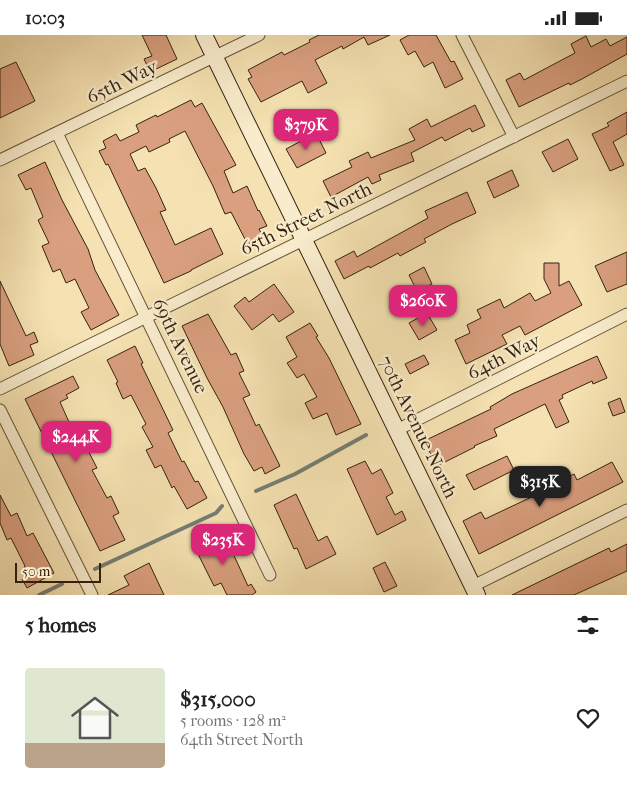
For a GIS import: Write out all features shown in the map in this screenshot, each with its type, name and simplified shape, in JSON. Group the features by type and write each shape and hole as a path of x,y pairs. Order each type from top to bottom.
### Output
{"street":[{"name":"70th Avenue North","path":"204,35 475,590"},
{"name":"65th Way","path":"0,160 259,35"},
{"path":"462,35 514,137"},
{"name":"65th Street North","path":"0,389 627,81"},
{"name":"69th Avenue","path":"57,133 270,575"},
{"name":"64th Way","path":"397,431 627,314"},
{"path":"0,410 92,595"},
{"path":"475,590 627,509"}],"building":[{"path":"142,35 166,35 177,59 150,72 144,59 152,56"},
{"path":"319,35 390,35 368,45 364,37 343,49 342,46 315,60 327,83 308,93 302,81 261,102 248,79 252,77 248,70 282,52 284,55 310,42 309,40"},
{"path":"409,35 436,35 451,62 454,61 463,79 445,88 433,62 424,67 415,51 408,55 400,40"},
{"path":"586,36 591,47 606,39 610,46 627,37 627,54 570,85 569,83 519,107 506,80 520,73 524,80 575,53 571,44"},
{"path":"16,62 35,101 0,118 0,69"},
{"path":"191,100 195,107 202,103 236,165 224,171 233,193 247,186 267,226 259,229 263,237 248,245 231,212 225,214 185,131 169,139 170,142 149,152 146,146 130,154 138,171 145,168 156,188 166,210 160,212 175,245 211,228 223,254 164,283 108,164 106,165 99,151 106,148 103,141 116,134 120,141 139,132 136,125"},
{"path":"475,105 485,126 472,132 470,128 445,141 442,137 411,153 414,161 379,175 381,180 372,184 368,177 331,197 323,181 352,167 349,161 368,152 371,158 415,140 409,129 427,119 431,127"},
{"path":"627,112 627,134 613,142 624,165 610,171 592,134 609,126 607,123"},
{"path":"316,133 326,153 297,168 286,149"},
{"path":"568,139 578,159 553,172 542,152"},
{"path":"45,162 62,200 88,249 95,270 119,315 91,330 81,312 89,308 75,279 66,283 60,269 53,272 42,246 49,243 38,220 43,217 31,188 26,190 18,175"},
{"path":"512,170 519,186 494,198 487,182"},
{"path":"467,192 476,213 424,239 426,242 400,256 398,253 344,279 335,261 354,251 357,257 428,218 425,211"},
{"path":"627,252 627,284 607,292 595,266"},
{"path":"544,263 559,263 559,286 569,281 582,305 525,335 520,326 502,335 507,344 466,364 455,340 470,333 467,325 481,318 477,310 500,299 504,308 530,293 535,301 551,293 544,279"},
{"path":"424,267 432,284 417,291 409,275"},
{"path":"0,281 26,336 34,332 38,342 30,345 34,355 9,366 0,344"},
{"path":"274,284 294,312 279,322 273,314 252,330 234,306 245,297 249,302"},
{"path":"427,313 437,330 419,340 409,323"},
{"path":"208,314 231,355 236,353 244,371 239,373 250,395 243,398 256,426 259,424 280,466 265,474 262,467 254,471 244,454 223,407 182,326"},
{"path":"310,323 361,424 336,435 327,413 313,419 305,403 317,397 304,374 297,378 287,363 297,357 286,337"},
{"path":"135,346 143,363 141,364 173,430 168,433 182,462 184,461 195,482 198,481 207,498 187,509 174,486 172,488 161,465 155,468 146,450 153,447 142,427 146,424 131,395 123,399 116,383 118,382 107,360"},
{"path":"424,355 429,364 410,374 405,364"},
{"path":"597,356 607,378 593,384 592,381 562,395 563,398 559,400 569,422 556,428 545,404 494,429 497,436 437,466 424,441 491,409 490,407 512,394"},
{"path":"73,376 79,388 66,395 68,398 60,402 73,431 77,429 97,468 92,470 107,498 111,496 119,513 113,516 125,540 100,551 25,399"},
{"path":"620,398 625,412 613,416 608,403"},
{"path":"507,456 514,470 474,490 466,475"},
{"path":"365,461 372,474 381,469 393,493 386,497 395,515 402,511 406,520 377,535 347,469"},
{"path":"612,462 623,482 479,554 463,521 481,512 485,519 557,485 555,483 574,474 577,480"},
{"path":"296,494 318,541 327,536 336,554 306,569 297,548 294,549 274,505"},
{"path":"0,495 11,516 17,513 27,536 33,533 54,573 27,588 22,579 28,575 25,566 11,538 7,540 0,523"},
{"path":"215,533 218,540 225,536 248,586 251,584 256,592 252,595 227,595 221,583 214,586 196,550 204,546 201,540"},
{"path":"627,544 627,571 574,595 512,595 609,548 611,552"},
{"path":"385,562 397,586 384,592 373,568"},
{"path":"149,563 164,595 108,595 129,585 124,576"}],"waterway":[{"path":"256,491 295,474 366,435"},
{"path":"95,569 216,513 222,506"},
{"path":"39,595 62,584"}]}
